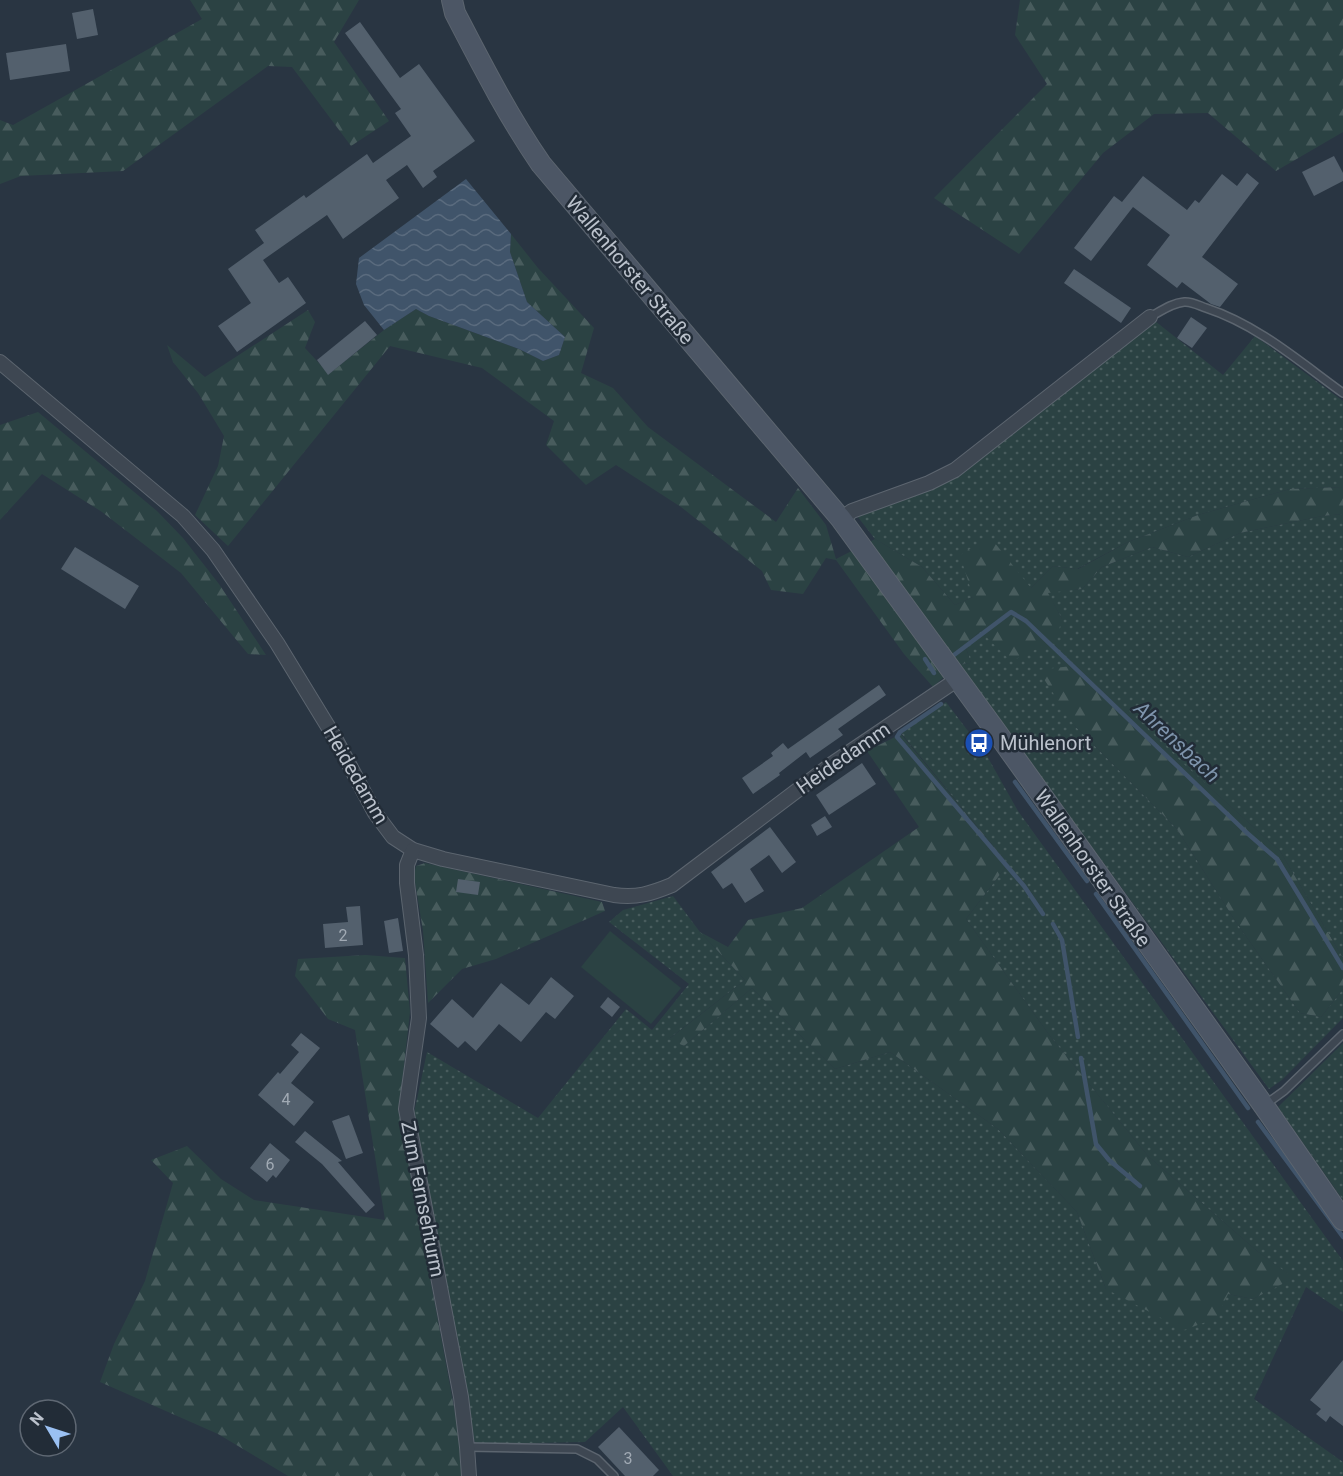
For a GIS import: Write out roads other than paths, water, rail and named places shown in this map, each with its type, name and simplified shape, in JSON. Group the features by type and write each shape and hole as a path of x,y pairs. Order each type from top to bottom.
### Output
{"main road":[{"name":"Wallenhorster Straße","path":"452,0 455,13 495,91 516,129 541,164 841,519 1264,1106 1343,1220"}],"street":[{"path":"841,519 852,511 929,483 955,470 1150,317"},
{"name":"Heidedamm","path":"0,362 183,516 213,550 278,643 335,738 375,813 393,837 412,850 443,860 628,897 650,895 672,885 832,764 958,679"},
{"name":"Zum Fernsehturm","path":"412,850 407,865 407,883 416,955 419,1018 406,1109 461,1397 468,1447 469,1476"}],"lane":[{"path":"1150,317 1170,306 1186,301 1229,315 1274,343 1343,393"},
{"path":"1264,1106 1343,1034"},
{"path":"468,1447 577,1449 597,1459 614,1476"}],"water":[{"path":"466,179 511,234 510,252 527,302 565,337 559,355 543,361 519,349 429,316 416,309 384,330 364,305 356,284 359,258"}],"waterway":[{"name":"Ahrensbach","path":"954,655 1011,612 1026,621 1277,859 1343,968"},
{"name":"Ahrensbach","path":"925,659 934,673"},
{"path":"941,704 900,732 897,737 1024,886 1043,914"},
{"path":"1015,782 1087,881"},
{"path":"1096,894 1248,1108"},
{"path":"1053,924 1062,940 1078,1037"},
{"path":"1081,1058 1096,1144 1109,1160 1140,1186"},
{"path":"1258,1122 1343,1237"}],"place":[{"name":"Mühlenort","path":"979,743"}]}
